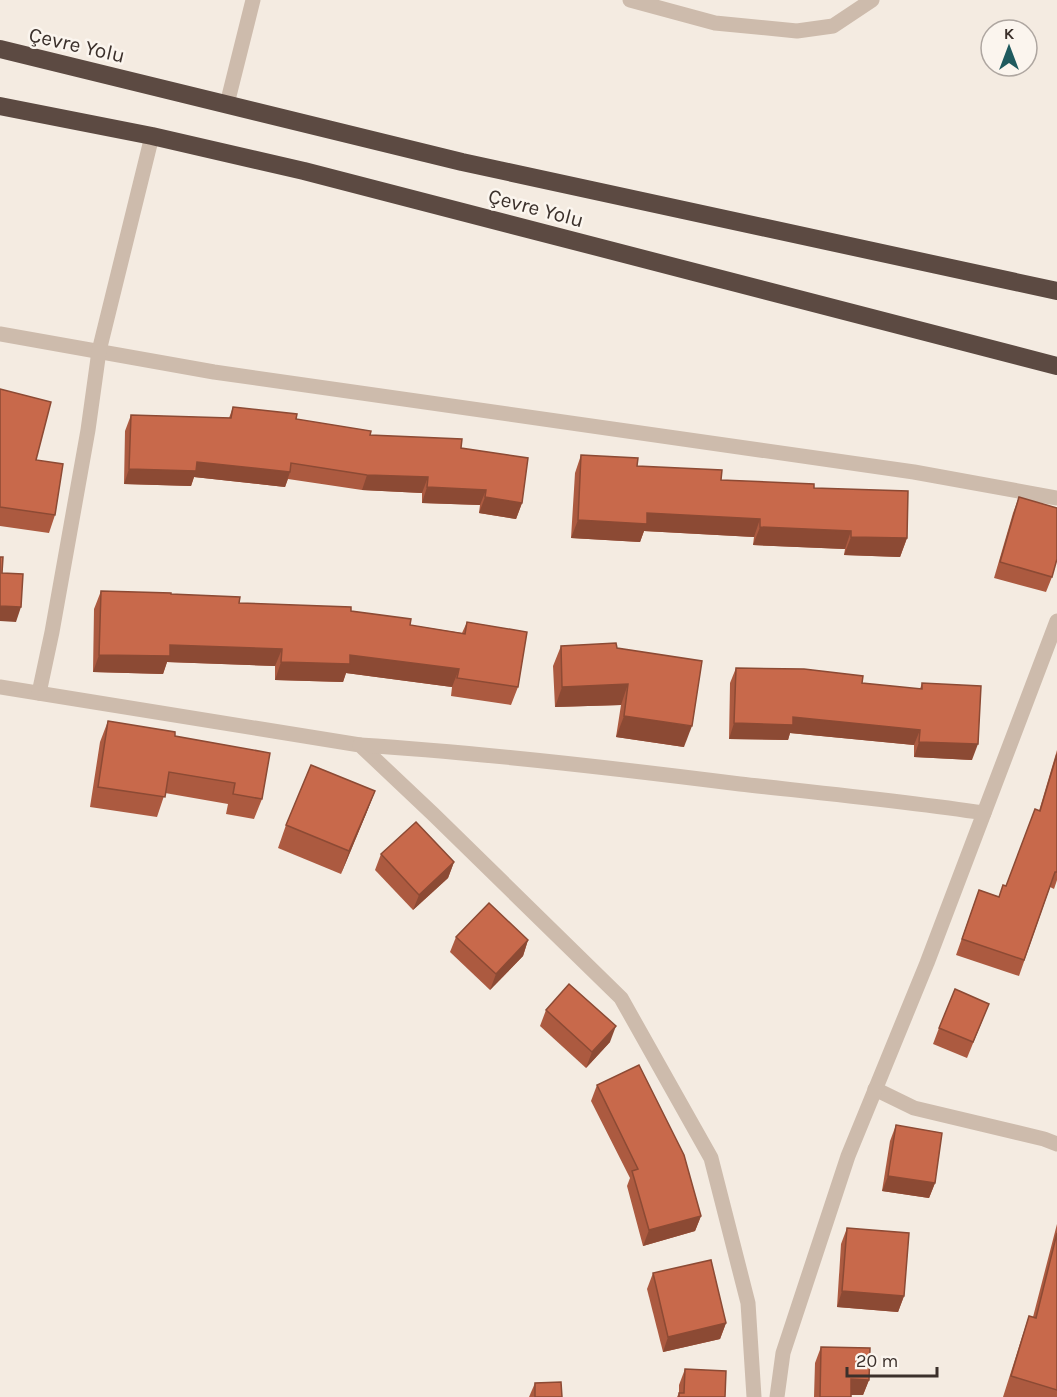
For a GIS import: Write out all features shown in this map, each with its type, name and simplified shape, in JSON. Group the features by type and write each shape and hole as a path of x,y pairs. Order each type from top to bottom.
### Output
{"highway":[{"name":"Çevre Yolu","path":"0,50 462,162 1057,291"},
{"name":"Çevre Yolu","path":"0,106 152,136 304,171 1057,366"}],"street":[{"path":"226,104 253,0"},
{"path":"630,0 715,23 797,31 833,26 872,0"},
{"path":"39,693 88,430 99,351 152,136"},
{"path":"0,334 226,374 914,472 1057,498"},
{"path":"777,1397 783,1353 848,1156 927,963 1057,621"},
{"path":"0,687 360,745 558,761 984,813"},
{"path":"360,745 621,998 711,1158 747,1303 754,1397"},
{"path":"876,1089 914,1108 1057,1144"}],"building":[{"path":"0,389 51,402 36,460 63,464 55,515 0,507"},
{"path":"233,407 297,414 296,419 371,431 370,435 462,439 461,448 528,458 522,503 485,497 486,490 427,487 428,477 367,475 291,463 290,472 197,462 196,471 129,469 131,415 231,418"},
{"path":"581,455 638,458 637,466 722,470 721,480 814,484 814,488 908,491 907,538 851,537 851,531 760,527 760,519 647,513 647,524 578,520"},
{"path":"1019,497 1057,508 1057,559 1052,577 1000,562"},
{"path":"0,557 3,557 2,573 23,574 21,607 0,606"},
{"path":"101,591 240,597 239,603 351,607 351,611 411,619 410,625 465,634 467,622 527,632 518,687 457,678 459,669 350,655 350,664 281,662 282,649 170,645 170,656 99,655"},
{"path":"616,643 617,648 702,661 692,726 624,716 628,684 562,687 561,646"},
{"path":"736,668 804,669 863,676 862,683 922,689 922,683 981,686 978,744 919,742 920,730 793,717 793,725 734,723"},
{"path":"108,721 175,732 175,736 270,753 262,799 233,794 235,783 169,772 165,797 98,787"},
{"path":"1057,754 1057,872 1055,872 1024,960 962,939 979,890 999,897 1003,885 1006,886 1035,809 1040,811"},
{"path":"311,765 375,791 349,851 286,825"},
{"path":"416,822 454,862 419,895 381,854"},
{"path":"489,903 528,940 496,974 456,937"},
{"path":"569,984 616,1026 592,1052 546,1010"},
{"path":"955,989 989,1004 973,1042 939,1028"},
{"path":"639,1065 684,1155 701,1216 649,1230 632,1171 638,1169 597,1085"},
{"path":"896,1125 942,1133 935,1183 888,1176"},
{"path":"847,1228 909,1233 904,1296 842,1291"},
{"path":"1057,1233 1057,1390 1011,1376 1029,1316 1036,1318"},
{"path":"711,1260 726,1323 668,1337 653,1273"},
{"path":"821,1347 870,1348 869,1380 851,1379 851,1397 820,1397"},
{"path":"685,1369 726,1371 725,1397 679,1397 679,1393 684,1393"},
{"path":"561,1382 562,1397 535,1397 535,1383"}]}
